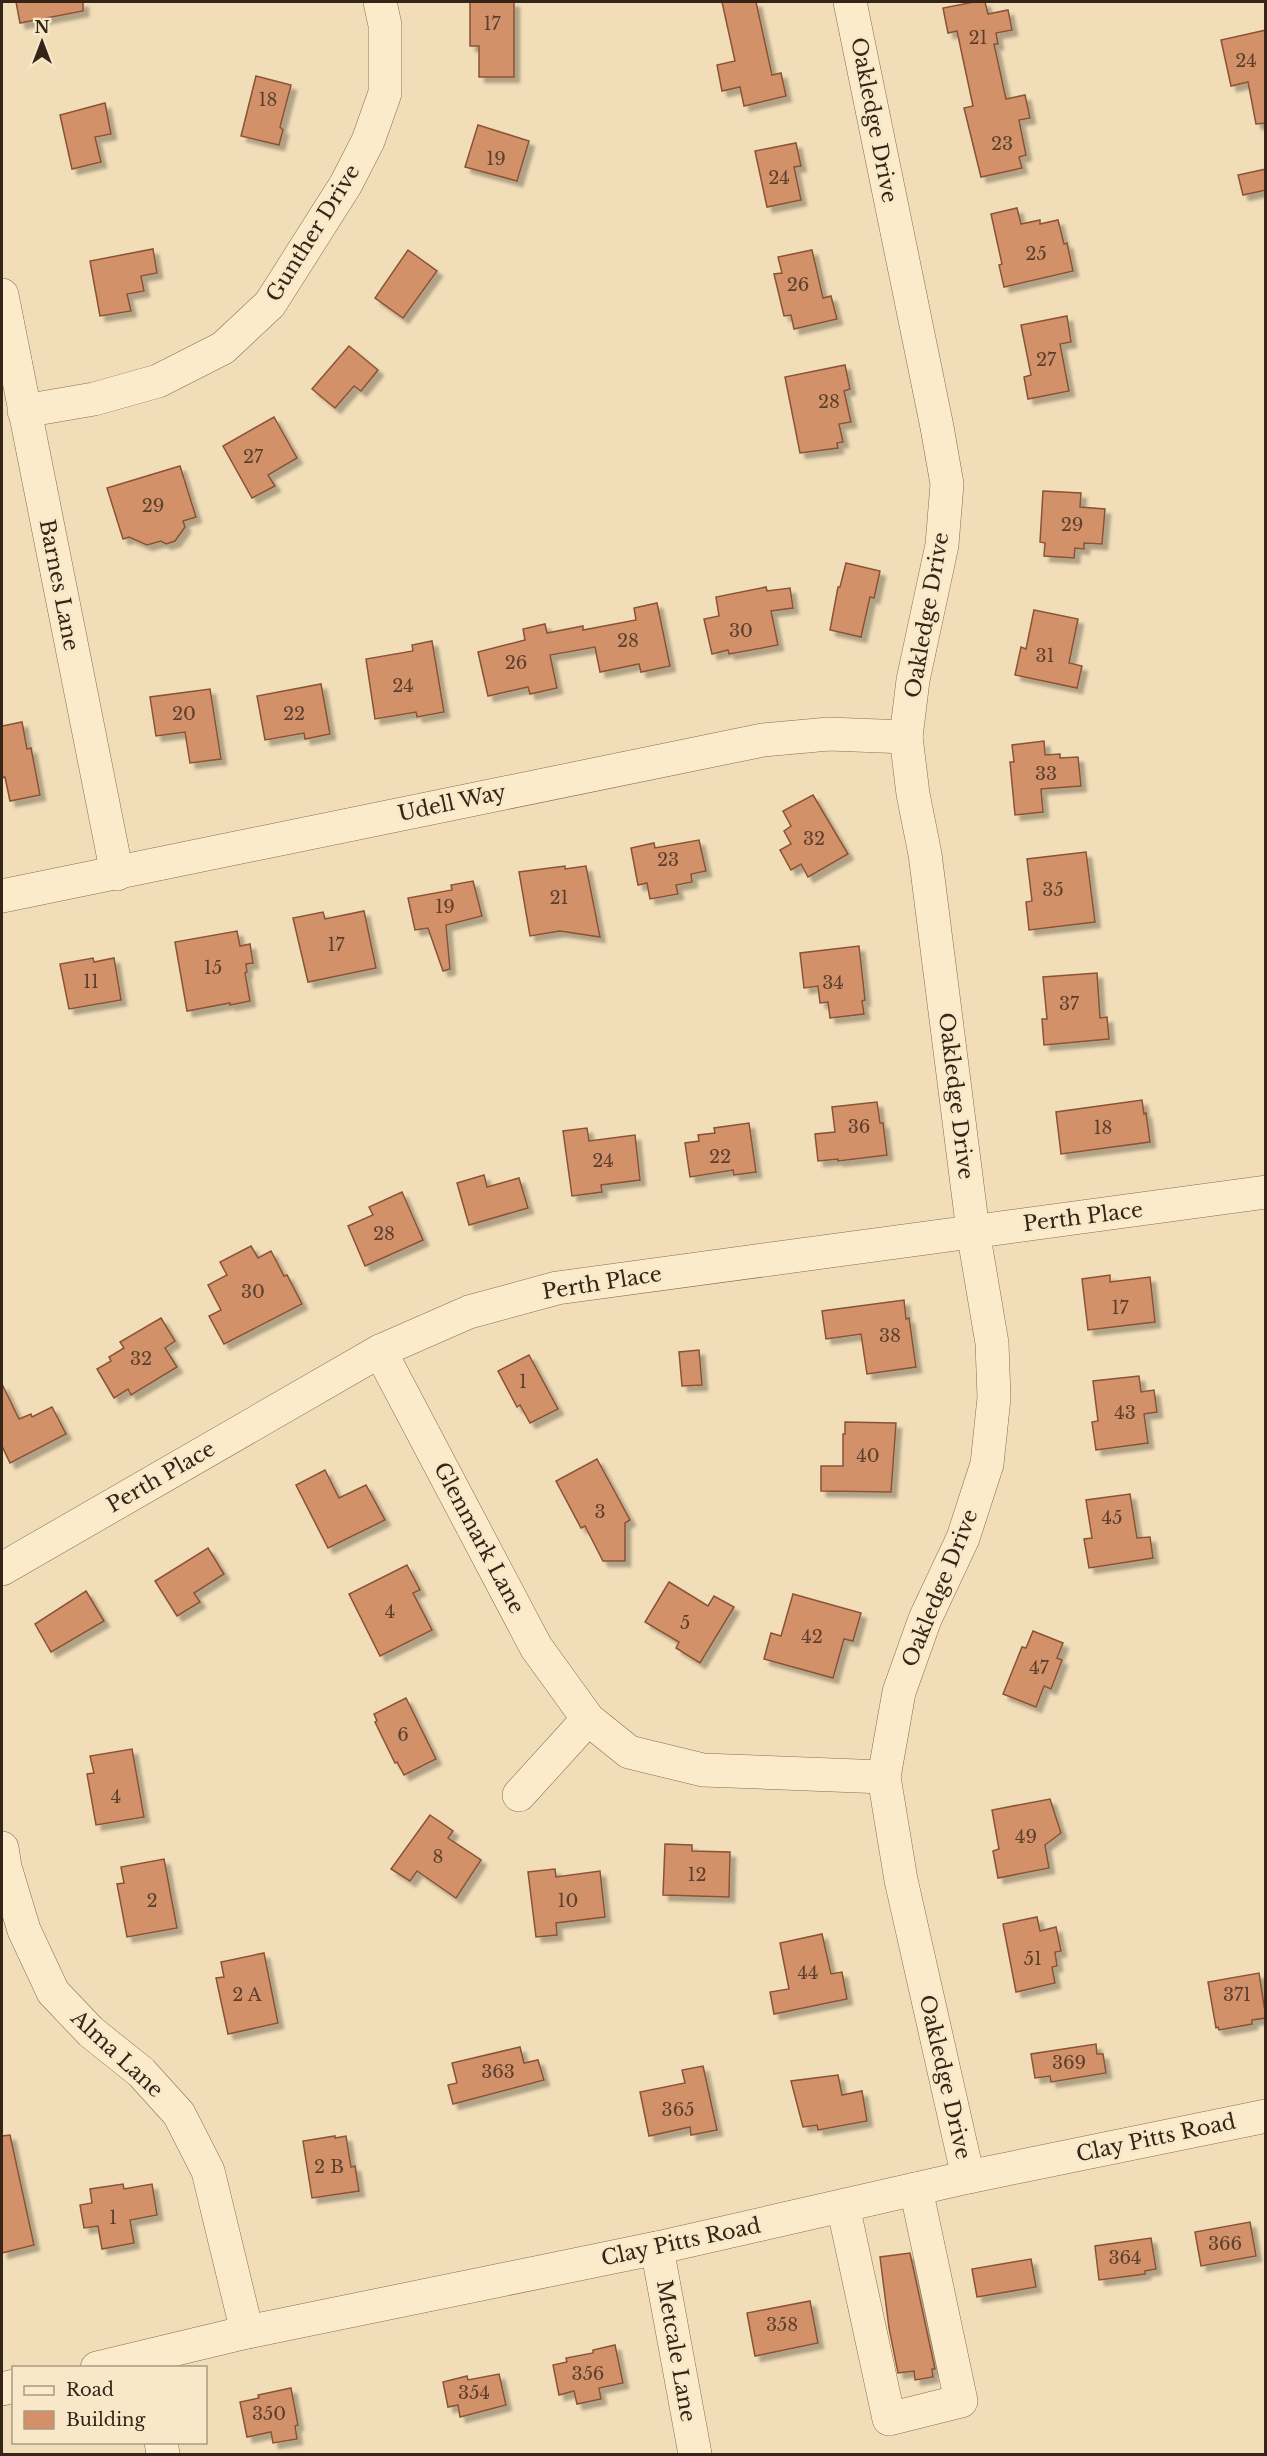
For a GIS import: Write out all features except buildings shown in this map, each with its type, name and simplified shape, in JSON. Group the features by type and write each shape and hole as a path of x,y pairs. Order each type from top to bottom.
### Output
{"street":[{"name":"Gunther Drive","path":"24,411 94,399 158,381 223,348 270,304 346,184 368,141 385,93 385,26 380,2"},
{"name":"Oakledge Drive","path":"850,2 937,427 946,483 942,545 913,680 906,737 913,794 925,854 973,1231 992,1343 994,1398 987,1464 963,1538 925,1619 899,1692 885,1778 901,1880 968,2177"},
{"name":"Barnes Lane","path":"2,295 117,874"},
{"name":"Udell Way","path":"2,896 763,740 829,734 906,737"},
{"name":"Perth Place","path":"2,1569 380,1351 468,1312 557,1288 1266,1192"},
{"name":"Glenmark Lane","path":"380,1351 536,1647 588,1719 629,1752 703,1770 885,1778"},
{"path":"519,1795 588,1719"},
{"name":"Alma Lane","path":"3,1861 24,1930 53,1992 91,2032 141,2072 179,2114 208,2171 247,2332"},
{"name":"Clay Pitts Road","path":"107,2366 145,2362 247,2332 657,2248 968,2177 1266,2116"},
{"path":"843,2206 889,2419 961,2401 916,2189"},
{"name":"Metcale Lane","path":"657,2248 695,2454"}]}
